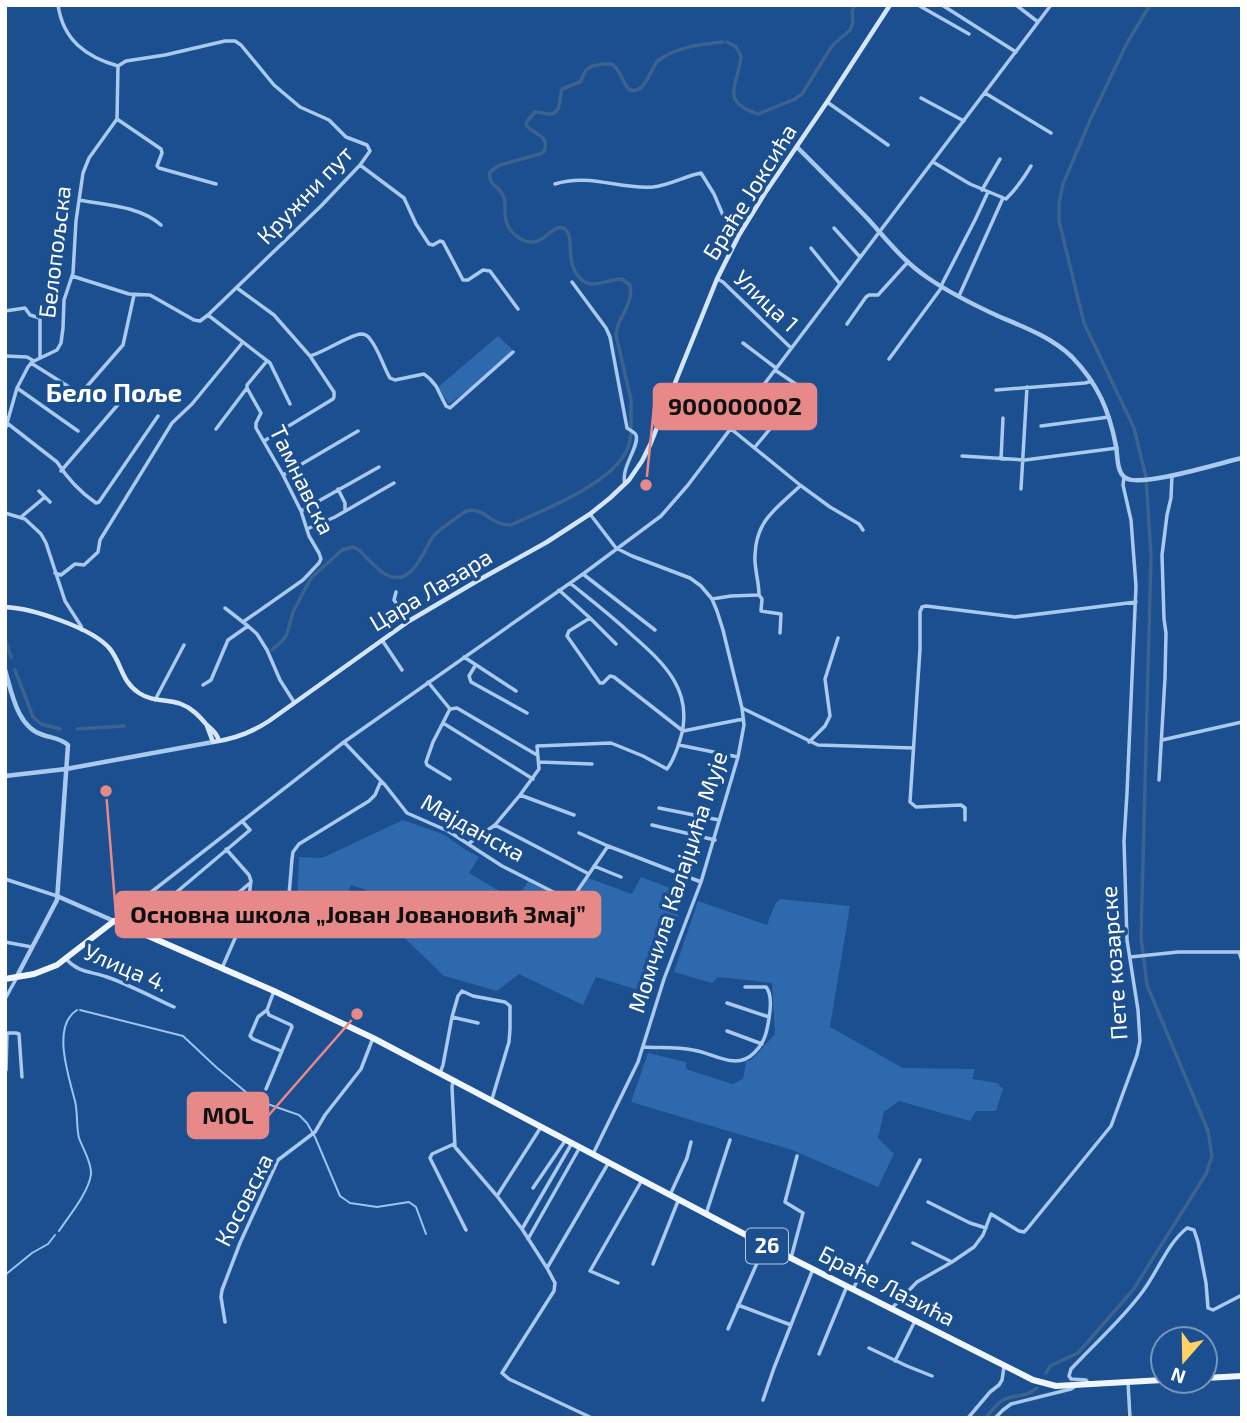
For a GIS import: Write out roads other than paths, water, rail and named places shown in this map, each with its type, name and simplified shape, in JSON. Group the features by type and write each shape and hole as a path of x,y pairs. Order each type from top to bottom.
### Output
{"main road":[{"name":"Браће Јоксића","path":"625,484 646,453 717,279 739,235 890,5"},
{"name":"Цара Лазара","path":"216,742 251,732 269,721 409,621 547,542 590,514 625,484"},
{"path":"5,607 35,611 97,638 110,649 124,679 134,689 155,700 185,705 208,726 216,742"},
{"path":"5,979 41,972 66,959 114,921"},
{"name":"26","path":"114,921 373,1038 609,1162"},
{"name":"Браће Лазића","path":"609,1162 765,1245 1033,1380 1056,1386 1149,1381"},
{"path":"1219,1377 1242,1376"}],"street":[{"path":"58,5 62,24 76,43 94,57 118,66 117,119 161,149 157,166 216,184"},
{"path":"918,5 969,34"},
{"path":"942,5 1016,52"},
{"path":"1016,5 1038,22"},
{"path":"5,879 57,896 114,921 344,742 583,574 667,510 1051,5"},
{"name":"Кружни пут","path":"118,66 127,61 235,41 274,85 300,107 328,120 348,138 368,146 370,151 321,206 208,315"},
{"path":"985,93 1051,133"},
{"path":"921,99 964,121"},
{"path":"827,102 888,145"},
{"name":"Белопољска","path":"32,362 60,347 64,328 64,300 72,276 83,173 87,162 117,119"},
{"path":"797,147 907,263 942,287 1035,332 1072,358 1100,392 1124,477 1133,480 1172,475 1242,458"},
{"path":"982,190 1000,159"},
{"path":"933,162 982,190 1003,198 1008,198 1031,166"},
{"path":"360,165 404,198 429,244 433,246 443,242 463,280 468,280 483,270 490,271 518,309"},
{"path":"555,184 577,180 653,187 701,173 725,220 739,235"},
{"path":"889,359 942,287 988,192"},
{"path":"959,296 1003,198"},
{"path":"79,200 140,213 153,218 161,225"},
{"path":"834,228 860,257"},
{"path":"811,248 840,284"},
{"path":"847,324 866,297 877,295 907,263"},
{"path":"72,276 134,294 152,296 196,321 208,315 272,366 290,404"},
{"name":"Улица 1","path":"717,279 791,348"},
{"path":"572,282 610,337 627,428 636,436 623,477 625,484"},
{"path":"236,288 274,315 310,356 334,392 334,397 264,441"},
{"path":"5,356 27,357 82,392 123,345 134,294"},
{"path":"5,311 25,308 30,315 40,318 40,358"},
{"path":"310,356 365,334 372,341 390,379 424,374 450,408 513,352"},
{"path":"55,573 61,575 74,564 84,565 98,552 100,540 171,425 194,403 243,342"},
{"path":"743,343 806,391"},
{"path":"216,429 247,388 248,382 267,361"},
{"path":"5,430 17,388 32,362"},
{"path":"996,390 1092,381"},
{"path":"1021,489 1027,387"},
{"path":"17,388 78,430"},
{"name":"Тамнавска","path":"243,622 303,580 321,559 284,475 255,425 261,411 247,388"},
{"path":"671,393 730,428 800,485 855,521 863,530"},
{"path":"61,471 127,394"},
{"path":"7,424 57,462 61,471 96,503 158,416"},
{"path":"755,447 779,417 796,428"},
{"path":"1041,426 1109,417"},
{"path":"1001,459 1003,418"},
{"path":"284,475 358,431"},
{"path":"962,456 1023,460 1117,448"},
{"path":"301,511 379,467"},
{"path":"1159,780 1166,633 1162,555 1172,475"},
{"name":"Пете козарске","path":"986,1228 992,1214 1019,1231 1027,1229 1111,1126 1140,1041 1127,940 1124,841 1136,602 1131,520 1122,482 1124,477"},
{"path":"307,529 345,512 394,483"},
{"path":"780,633 781,614 762,611 755,553 761,526 800,485"},
{"path":"338,489 345,503 345,512"},
{"path":"39,491 50,502"},
{"path":"21,517 45,497"},
{"path":"5,513 21,517 41,534 65,601 82,630"},
{"path":"590,514 616,548 690,578 712,599 759,594"},
{"path":"583,574 654,630"},
{"path":"468,844 495,825 533,779 539,769 537,745 610,743 667,769 679,744 683,731 684,708 671,674 633,635 570,583"},
{"path":"559,590 616,645"},
{"path":"396,592 394,600 409,621"},
{"name":"Момчила Калајџића Мује","path":"593,1154 644,1047 664,979 715,840 744,733 742,708 720,620 712,599"},
{"path":"965,820 965,808 961,805 916,807 911,804 922,607 1015,617 1136,602"},
{"path":"225,608 248,626 262,642 294,702"},
{"path":"590,618 567,635 598,682 603,683 610,676 614,677 683,731"},
{"path":"203,685 211,680 229,640 248,626"},
{"path":"809,742 825,726 830,716 825,679 838,638"},
{"path":"382,640 402,670"},
{"path":"155,700 184,645"},
{"path":"464,657 516,691"},
{"path":"475,666 470,676 471,682 527,713"},
{"path":"5,670 26,725 36,733 68,743 56,903 5,999"},
{"path":"428,682 450,709"},
{"path":"450,709 457,708 537,755"},
{"path":"742,708 818,745 914,748"},
{"path":"450,709 433,741 426,762 450,779"},
{"path":"683,731 744,718"},
{"path":"1161,740 1242,722"},
{"path":"443,723 533,779"},
{"name":"Цара Лазара","path":"5,776 66,769 216,742"},
{"name":"Мајданска","path":"344,742 407,813 448,831 502,866 567,899 573,896 608,846"},
{"path":"679,744 738,757"},
{"path":"539,762 592,764"},
{"path":"250,883 218,910 219,912 250,927 281,935 285,933 295,848 372,798 381,781"},
{"path":"520,795 574,815"},
{"path":"660,808 719,820"},
{"path":"139,932 159,907 250,830 242,821"},
{"path":"495,825 589,874"},
{"path":"653,825 715,840"},
{"path":"579,833 701,882"},
{"path":"222,968 248,910 251,878 226,849"},
{"path":"594,866 621,877"},
{"path":"5,942 32,947"},
{"path":"1130,957 1185,952 1240,952 1242,961"},
{"name":"Улица 4.","path":"66,959 83,971 108,977 174,1007"},
{"path":"644,1047 692,1050 738,1062 750,1057 762,1044 769,1017 769,990 765,987 745,987"},
{"path":"274,991 267,1010 258,1017 250,1036 281,1051"},
{"path":"440,1073 452,1017 462,991 509,1004 510,1034 492,1100"},
{"path":"727,1003 769,1017"},
{"path":"266,1089 292,1027 269,1015 267,1010"},
{"path":"452,1017 478,1023"},
{"path":"727,1031 762,1044"},
{"path":"6,1070 6,1033 19,1034 22,1077"},
{"name":"Косовска","path":"225,1322 222,1290 240,1242 278,1160 315,1132 361,1069 373,1038"},
{"path":"454,1080 454,1144 522,1229 555,1283 554,1291 502,1373 509,1380 592,1418"},
{"path":"497,1196 542,1126"},
{"path":"706,1214 730,1140"},
{"path":"533,1188 569,1141"},
{"path":"522,1229 569,1141"},
{"path":"670,1195 687,1158 691,1142"},
{"path":"454,1144 430,1157 466,1230"},
{"path":"528,1239 580,1147"},
{"path":"791,1258 803,1213 785,1202 797,1156"},
{"path":"819,1354 850,1288 920,1160"},
{"path":"547,1268 609,1162"},
{"path":"618,1283 590,1270 642,1180"},
{"path":"653,1264 678,1199"},
{"path":"891,1309 917,1282 974,1247 986,1228 928,1202"},
{"path":"1089,1384 1087,1380 1071,1379 1071,1368 1136,1300 1153,1278 1172,1245 1187,1228 1194,1230 1197,1239 1208,1308 1213,1310 1242,1295"},
{"path":"913,1243 952,1262"},
{"path":"728,1329 765,1245"},
{"path":"763,1400 813,1269"},
{"path":"738,1305 791,1325"},
{"path":"895,1361 915,1321"},
{"path":"869,1348 932,1376"},
{"path":"968,1418 999,1385 1004,1365"},
{"path":"1128,1382 1130,1418"},
{"path":"995,1418 1011,1404 1071,1389 1075,1385"}],"waterway":[{"path":"727,42 736,47 741,56 735,97 746,109 758,114 802,94 832,46 850,30 855,5"},
{"path":"1046,1373 1050,1366 1078,1353 1133,1290 1206,1174 1212,1156 1208,1131 1147,985 1141,937 1151,555 1146,477 1134,428 1084,323 1059,221 1063,184 1127,43 1150,5"},
{"path":"631,427 631,400 616,335 630,299 630,285 622,279 594,284 582,280 572,265 570,238 565,229 557,228 533,242 516,236 507,224 504,198 490,180 490,172 500,165 544,152 543,138 526,125 527,121 535,112 556,112 562,89 580,82 586,70 592,66 612,64 628,89 635,90 644,85 659,60 673,52 723,42"},
{"path":"272,650 287,634 293,612 311,578 342,550 353,547 387,575 403,576 415,567 434,535 466,511 478,511 498,523 511,525 592,485 619,463 628,448 631,433"},
{"path":"5,639 11,657"},
{"path":"15,670 33,717 41,724 60,729"},
{"path":"77,729 124,726"},
{"path":"59,1231 83,1196 91,1174 89,1161 79,1138 76,1106 64,1052 65,1028 69,1018 77,1010"},
{"path":"80,1010 183,1036 253,1098"},
{"path":"256,1100 299,1115 307,1123 340,1196 350,1203 377,1207 409,1202 416,1207 426,1234"},
{"path":"5,1275 48,1244 55,1235"},
{"path":"986,1418 1003,1400 1037,1388"}],"place":[{"name":"900000002","path":"646,485"},
{"name":"Основна школа „Јован Јовановић Змај”","path":"106,791"},
{"name":"MOL","path":"357,1014"}],"district":[{"name":"Бело Поље","path":"114,393"}]}
